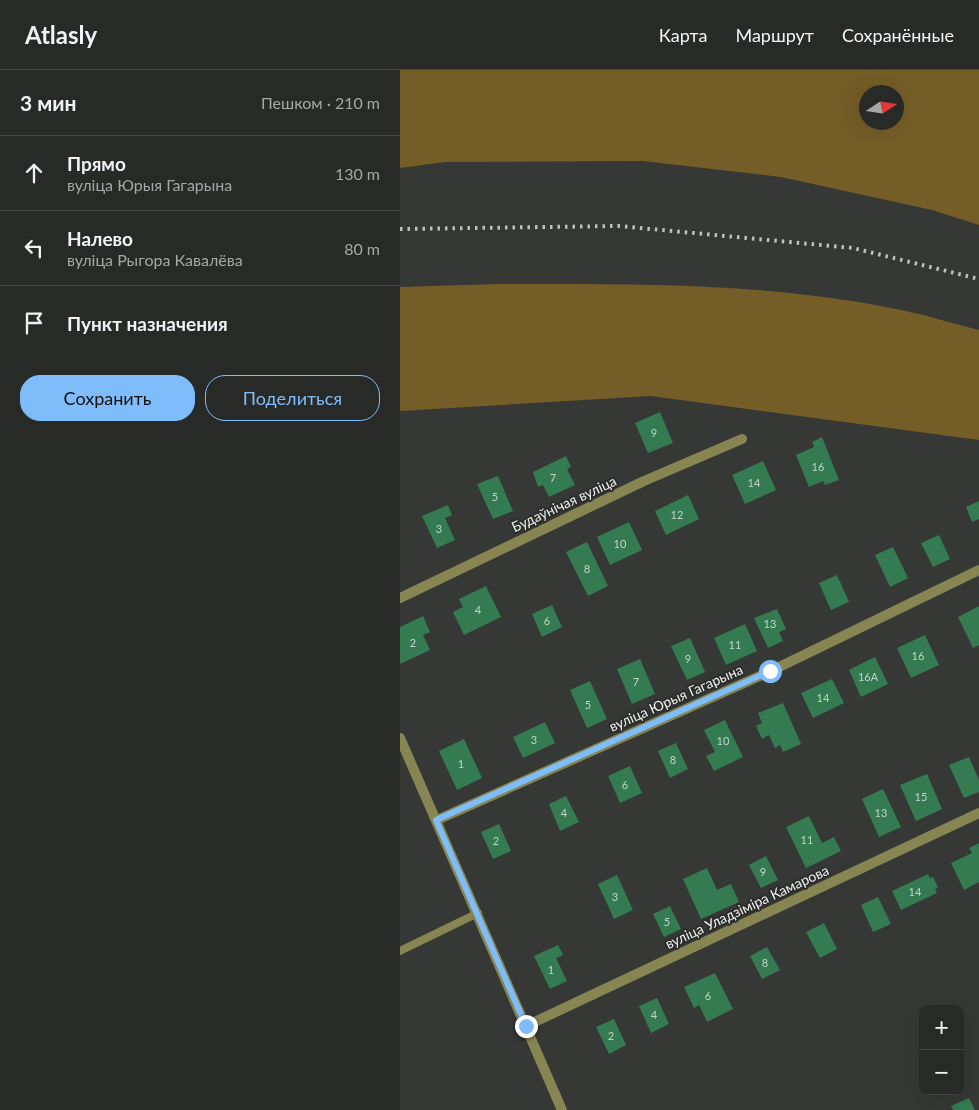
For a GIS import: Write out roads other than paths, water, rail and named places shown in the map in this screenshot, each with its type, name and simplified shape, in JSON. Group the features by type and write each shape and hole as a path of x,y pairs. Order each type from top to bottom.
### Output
{"street":[{"name":"Будаўнічая вуліца","path":"400,598 636,485 742,439"},
{"name":"вуліца Юрыя Гагарына","path":"436,820 770,671 979,570"},
{"path":"400,738 478,913 562,1110"},
{"name":"вуліца Уладзіміра Камарова","path":"526,1026 979,813"}],"lane":[{"path":"400,951 478,913"}],"railway":[{"path":"400,229 619,226 853,248 979,279"}]}
